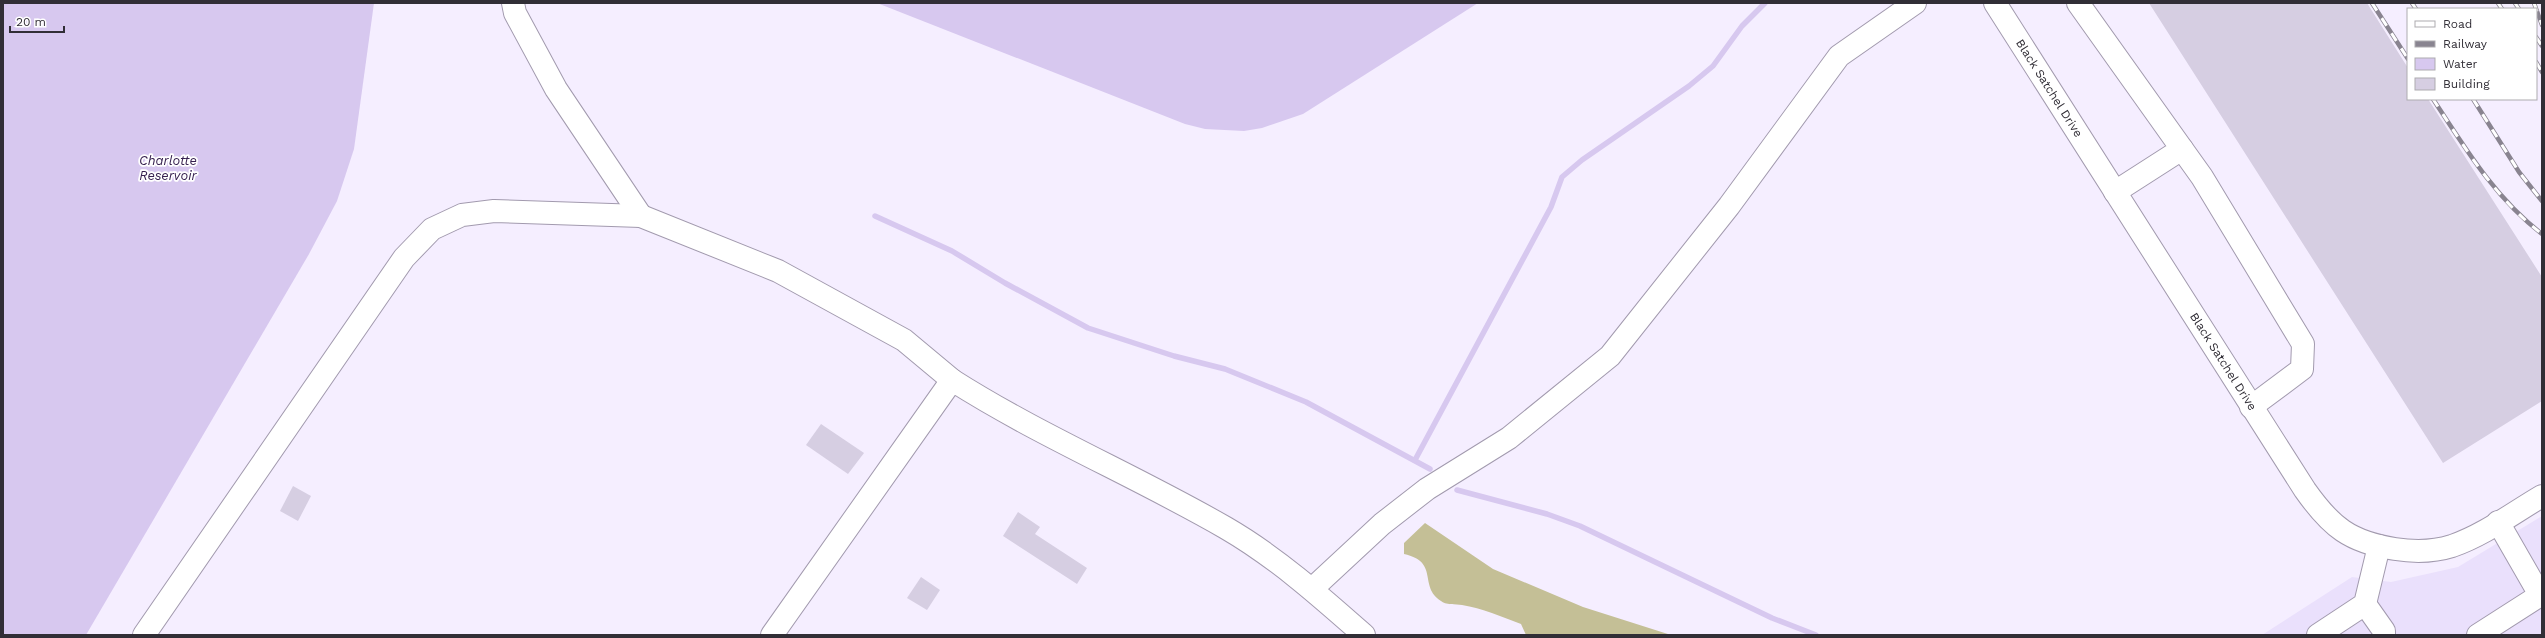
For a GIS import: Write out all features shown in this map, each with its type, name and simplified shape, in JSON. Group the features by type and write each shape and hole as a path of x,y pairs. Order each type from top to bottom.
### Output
{"street":[{"path":"512,3 515,13 556,89 641,216"},
{"path":"1312,589 1388,520 1427,489 1509,438 1610,356 1728,206 1839,56 1915,3"},
{"name":"Black Satchel Drive","path":"1995,3 2320,512 2345,534 2362,542 2415,552 2438,550 2452,546 2498,522 2542,496"},
{"path":"2078,3 2202,177 2303,344 2302,369 2251,406"},
{"path":"2115,192 2182,149"},
{"path":"144,635 404,258 432,229 462,214 494,211 641,216 778,271 904,340 952,380 1000,411 1227,528 1312,589 1364,635"},
{"path":"772,635 952,380"},
{"path":"2478,635 2541,594 2498,522"},
{"path":"2318,635 2365,604 2379,546"},
{"path":"2365,604 2384,631 2384,635"}],"shaded area":[{"path":"2542,516 2542,635 2262,635 2352,577 2391,582 2458,567"},
{"path":"1425,523 1493,569 1583,607 1671,635 1526,635 1521,624 1477,608 1443,602 1434,595 1422,563 1415,558 1404,554 1404,543"}],"water":[{"name":"Charlotte Reservoir","path":"3,3 374,3 354,149 337,201 309,254 86,635 3,635"},
{"path":"877,3 1478,3 1303,114 1262,128 1244,131 1205,129 1185,124"}],"building":[{"path":"2149,3 2367,3 2407,66 2407,100 2429,100 2542,277 2542,401 2443,463"},
{"path":"821,424 864,453 848,474 806,445"},
{"path":"293,486 311,496 298,521 280,511"},
{"path":"1018,512 1040,527 1035,534 1087,568 1077,584 1003,536"},
{"path":"921,577 940,590 927,610 907,598"}],"waterway":[{"path":"1415,460 1551,207 1562,177 1582,160 1689,86 1713,66 1742,26 1765,3"},
{"path":"875,216 952,251 1005,283 1088,328 1174,356 1225,369 1306,402 1430,469"},
{"path":"1457,490 1547,514 1580,526 1772,618 1816,635"}],"railway":[{"path":"2372,3 2407,57"},
{"path":"2412,3 2415,8"},
{"path":"2498,3 2501,8"},
{"path":"2515,3 2518,8"},
{"path":"2534,3 2536,8"},
{"path":"2537,11 2542,25"},
{"path":"2537,38 2542,46"},
{"path":"2537,64 2542,72"},
{"path":"2434,100 2469,154 2495,188 2525,220 2542,234"},
{"path":"2474,100 2519,172 2542,201"}]}
